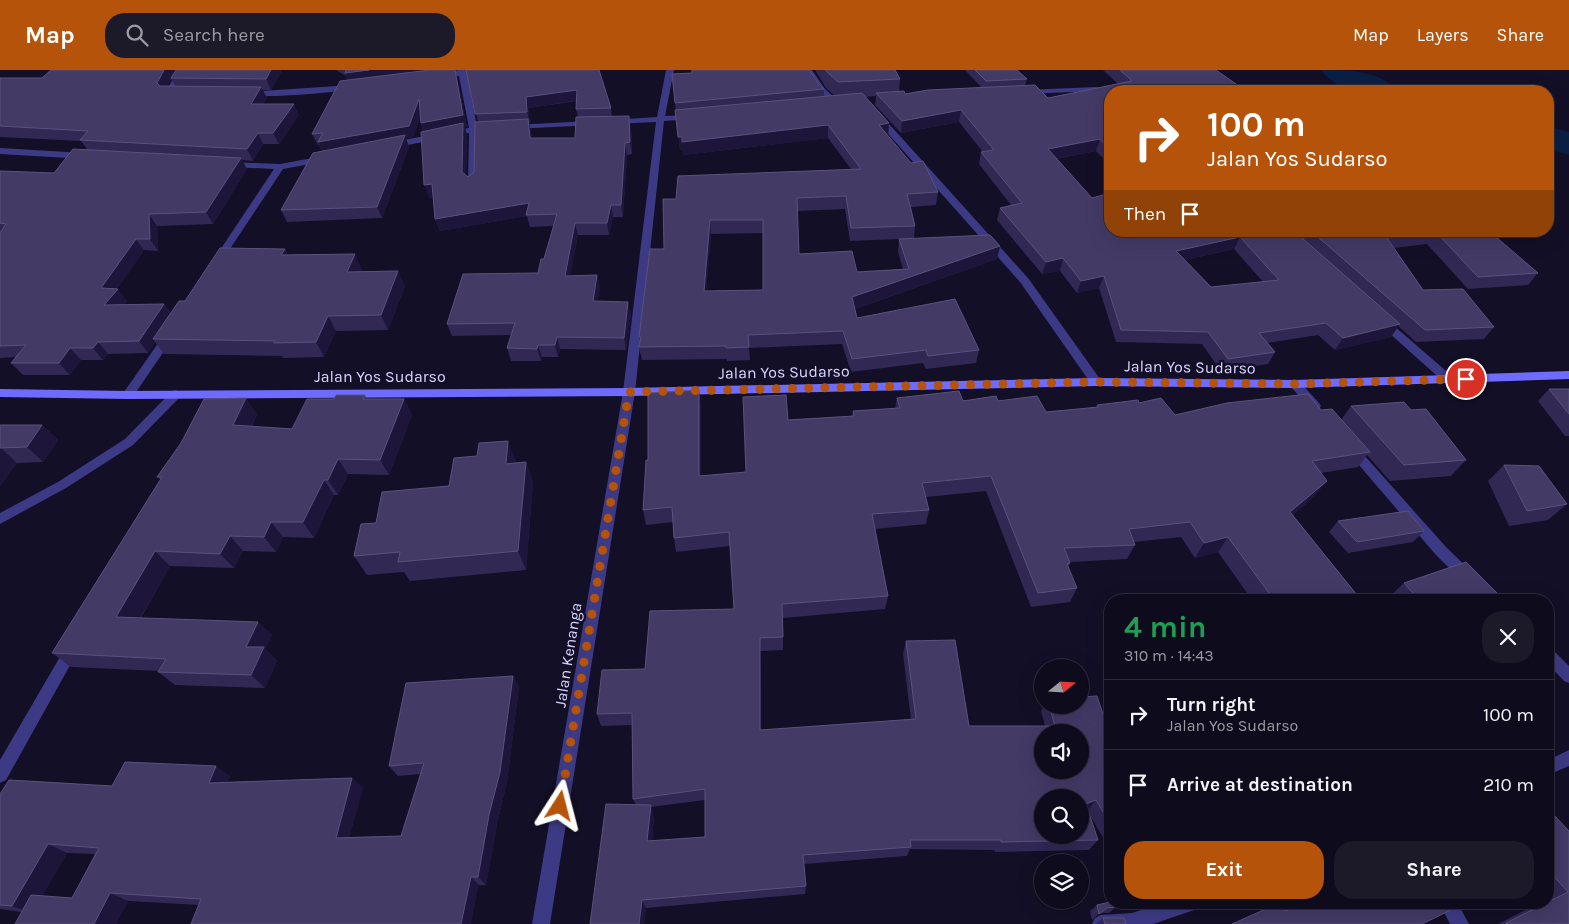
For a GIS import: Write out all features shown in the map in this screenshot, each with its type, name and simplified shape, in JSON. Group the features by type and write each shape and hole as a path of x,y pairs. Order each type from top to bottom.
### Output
{"street":[{"path":"185,70 179,75 169,93 187,93"},
{"name":"Jalan Kenanga","path":"541,924 629,392 660,120 670,70"},
{"path":"808,70 822,91 835,103"},
{"path":"433,77 462,72 473,130 472,184"},
{"path":"242,94 269,94 362,86"},
{"path":"1013,92 1104,90"},
{"path":"826,104 845,103"},
{"path":"872,110 1024,280 1096,382"},
{"path":"386,146 473,130 660,120 699,116"},
{"path":"0,151 96,157"},
{"path":"222,164 280,167 338,156"},
{"path":"209,273 280,167"},
{"path":"1376,315 1449,380"},
{"path":"128,395 176,327"},
{"name":"Jalan Yos Sudarso","path":"0,393 128,395 629,392 1096,382 1296,384 1569,375"},
{"path":"1296,384 1321,413"},
{"path":"206,410 216,393"},
{"path":"0,520 62,485 129,442 176,394"},
{"path":"1340,435 1441,551 1485,594"},
{"path":"0,775 79,636"},
{"path":"1554,661 1569,676"},
{"path":"1554,765 1569,758"},
{"path":"1102,924 1133,923 1174,909"},
{"path":"1451,909 1460,924"}],"building":[{"path":"51,70 164,70 157,83 160,86 261,87 251,104 294,104 273,133 258,133 247,149 80,140 88,131 0,126 0,78 42,78"},
{"path":"176,70 271,70 266,79 171,78"},
{"path":"346,70 369,70 345,73"},
{"path":"430,70 455,70 463,115 421,123 419,99 409,126 318,142 323,133 312,134 340,81"},
{"path":"466,70 599,70 611,108 576,109 577,90 526,97 527,112 475,114"},
{"path":"692,70 809,70 824,89 675,103 672,74 692,73"},
{"path":"825,70 895,70 900,79 838,82"},
{"path":"975,70 1017,70 1027,79 986,81"},
{"path":"1120,70 1216,70 1236,84 1231,85 1112,85 1132,81"},
{"path":"1035,85 1048,98 1104,87 1104,144 1100,139 1048,149 1092,198 1104,195 1104,237 1240,237 1301,237 1400,324 1343,338 1326,323 1259,333 1275,352 1228,359 1208,332 1121,330 1104,276 1081,281 1063,258 1046,262 1000,208 1022,203 981,152 994,150 961,110 902,121 876,93 904,91 905,94 928,90","holes":["1240,237 1279,280 1211,287 1176,251"]},
{"path":"862,93 889,123 879,125 911,163 923,161 938,192 907,194 915,226 851,228 846,196 797,198 799,254 852,251 857,272 909,269 899,239 990,235 1000,246 852,297 857,318 955,299 979,350 928,356 926,350 852,359 843,331 748,335 749,347 639,347 650,249 664,249 663,199 676,199 678,176 861,169 828,125 682,142 682,137 678,137 675,110","holes":["710,220 763,220 763,290 704,291"]},
{"path":"629,116 630,142 625,143 621,205 611,205 607,223 575,223 565,276 597,275 593,301 628,302 624,338 557,337 555,345 538,345 537,349 507,348 515,323 447,324 463,274 538,273 557,214 526,215 529,203 435,219 432,184 424,185 421,132 463,123 462,172 468,177 474,172 475,122 528,119 530,138 575,138 576,117"},
{"path":"405,135 377,207 281,210 313,153"},
{"path":"73,149 241,158 206,212 149,214 150,239 136,239 101,288 118,289 104,305 164,304 139,341 98,342 93,348 70,348 59,363 11,363 26,345 0,346 0,233 6,224 0,223 0,171 54,173"},
{"path":"1318,237 1395,237 1387,238 1423,290 1463,289 1494,327 1425,330"},
{"path":"1441,237 1496,237 1538,273 1478,277"},
{"path":"220,248 285,249 281,255 355,254 347,272 398,271 381,315 328,316 316,342 274,343 275,341 153,339 179,301 185,301"},
{"path":"1549,389 1569,389 1569,414"},
{"path":"699,390 699,476 746,472 743,397 786,395 788,420 854,416 853,411 900,408 897,398 959,391 963,401 996,396 998,401 1037,396 1046,412 1099,407 1097,405 1138,400 1139,403 1161,398 1175,415 1227,403 1308,394 1321,410 1332,409 1370,452 1312,461 1327,481 1290,512 1356,594 1270,594 1228,537 1204,543 1190,522 1129,529 1135,545 1064,548 1070,563 1067,564 1077,588 1038,593 991,476 922,483 929,510 872,514 888,596 782,604 783,637 760,638 760,730 916,719 906,641 955,640 969,726 1034,726 1034,779 1089,779 1089,724 1054,724 1052,714 1089,714 1089,696 1097,696 1104,717 1104,814 1096,800 1089,803 1089,789 1034,789 1034,841 910,840 911,847 803,855 806,886 642,900 639,924 590,924 606,804 651,805 647,841 705,837 705,789 633,799 632,713 597,714 602,670 645,669 650,611 734,609 729,532 674,538 672,507 643,510 646,460 648,460 648,393"},
{"path":"336,395 365,395 363,399 404,399 380,460 338,459 328,480 324,480 303,522 271,522 264,537 230,536 220,554 155,551 116,617 258,622 246,647 264,647 251,675 158,672 166,659 52,653 162,477 157,477 181,443 204,399 246,398 233,425 292,429 307,399 334,399"},
{"path":"1404,402 1411,410 1426,409 1466,460 1404,465 1351,406"},
{"path":"0,425 42,425 27,447 0,448"},
{"path":"508,441 506,464 526,462 518,551 398,562 400,552 354,556 361,524 376,523 382,492 449,486 454,458 477,456 479,443"},
{"path":"1504,465 1539,466 1567,504 1527,511"},
{"path":"1408,511 1424,531 1357,542 1338,521"},
{"path":"1466,562 1498,594 1414,594 1404,583"},
{"path":"513,676 500,772 489,815 478,877 471,877 461,924 191,924 201,899 110,893 94,924 15,924 31,895 72,898 99,848 48,844 12,906 0,905 0,794 9,780 112,786 125,762 216,766 209,783 352,778 336,838 401,836 424,763 389,766 406,683"},
{"path":"1089,813 1098,840 1089,840"},
{"path":"1554,815 1569,831 1569,924 1506,923 1534,909 1554,909 1554,899 1568,892 1554,877"},
{"path":"1104,903 1104,909 1106,909 1099,914 1097,905"},
{"path":"1266,909 1284,909 1285,911 1291,909 1453,909 1422,924 1232,924"},
{"path":"1103,918 1124,918 1126,924 1105,924"}],"waterway":[{"path":"1337,70 1368,85"},
{"path":"1554,139 1569,144"}],"route":[{"path":"560,806 629,392 1096,382 1296,384 1466,379"}]}
